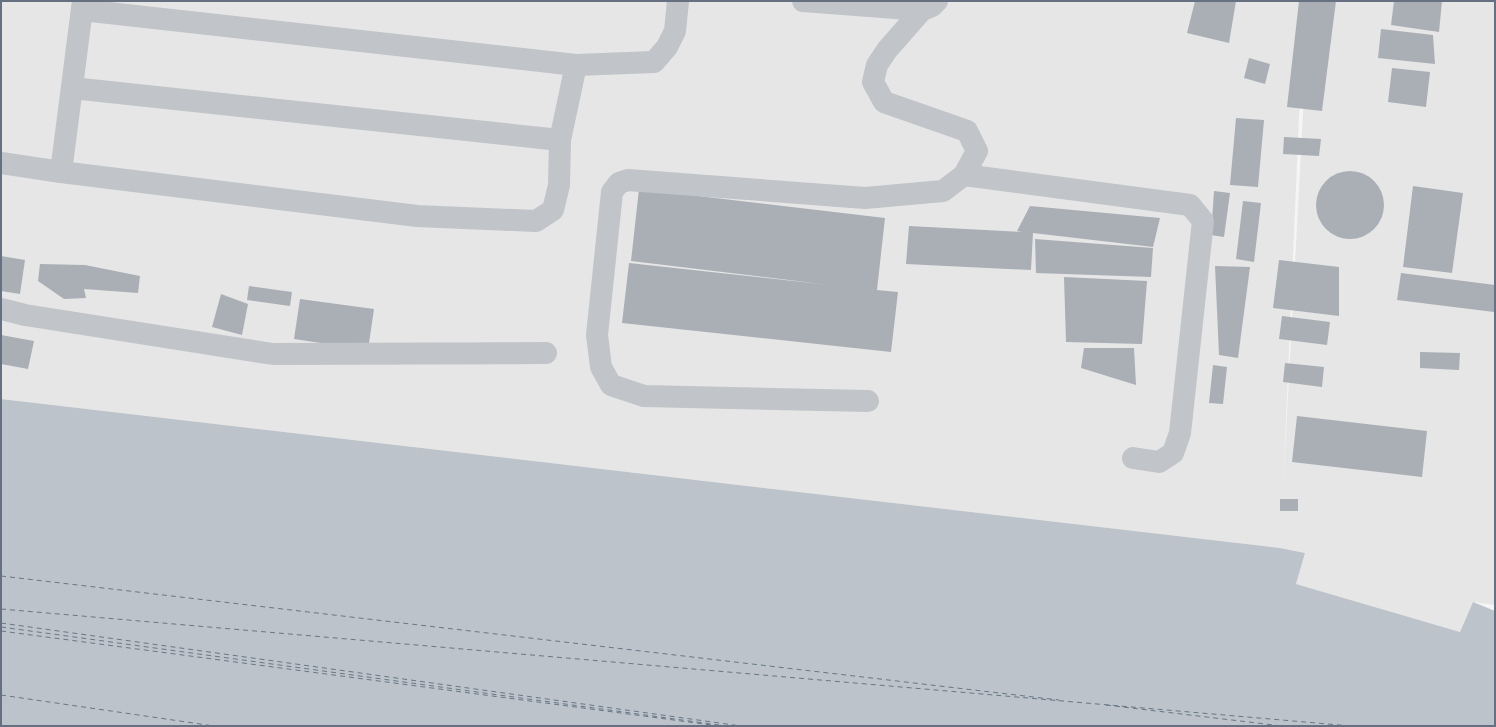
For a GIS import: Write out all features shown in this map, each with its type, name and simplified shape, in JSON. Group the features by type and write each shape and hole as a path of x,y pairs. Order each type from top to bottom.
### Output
{"lane":[{"path":"61,172 82,6 576,65 654,62 667,48 675,31 678,1"},
{"path":"803,1 929,6"},
{"path":"868,401 644,396 611,384 601,367 597,335 612,192 619,184 628,180 865,198 943,191 964,175 977,152 967,131 884,102 872,82 877,65 887,50 929,6"},
{"path":"1,163 61,172 418,216 536,221 553,210 559,185 560,140 576,65"},
{"path":"72,88 560,140"},
{"path":"964,175 1190,205 1203,221 1180,433 1173,453 1159,462 1133,458"},
{"path":"1,309 273,354 546,353"}],"shaded area":[{"path":"1,1 1304,1 1283,489 1309,1 1495,1 1495,605 1473,602 1460,632 1296,584 1305,553 1280,548 1,399"},
{"path":"1,399 1280,548 1305,553 1296,584 1460,632 1473,602 1495,611 1495,726 1,726"}],"building":[{"path":"1195,1 1236,1 1229,43 1187,33"},
{"path":"1299,1 1336,1 1322,111 1287,107"},
{"path":"1394,1 1442,1 1439,32 1391,25"},
{"path":"1381,29 1433,35 1435,64 1378,58"},
{"path":"1249,58 1270,64 1265,84 1244,78"},
{"path":"1392,68 1430,72 1426,107 1388,102"},
{"path":"1236,118 1264,120 1258,187 1230,185"},
{"path":"1284,137 1321,139 1319,156 1283,154"},
{"path":"1350,171 1363,174 1374,181 1381,192 1384,205 1381,218 1374,229 1363,236 1350,239 1337,236 1326,229 1319,218 1316,205 1319,192 1326,181 1337,174"},
{"path":"1413,186 1463,193 1452,273 1403,267"},
{"path":"639,189 885,218 877,290 898,292 891,352 622,323 629,263 830,285 631,261"},
{"path":"1214,191 1230,193 1224,237 1211,235"},
{"path":"1243,201 1261,203 1254,262 1236,259"},
{"path":"1030,206 1160,218 1153,247 1033,233 1031,270 906,264 909,226 1022,232 1017,231"},
{"path":"1035,239 1153,248 1151,277 1036,273"},
{"path":"1,256 25,260 20,294 1,291"},
{"path":"1279,260 1339,267 1339,316 1273,308"},
{"path":"40,264 85,265 140,276 138,293 84,289 86,298 64,299 38,281"},
{"path":"1215,266 1250,267 1238,358 1219,355"},
{"path":"1401,273 1495,285 1494,312 1397,300"},
{"path":"1064,277 1147,281 1142,344 1066,342"},
{"path":"249,286 292,292 290,306 247,300"},
{"path":"221,294 248,304 242,335 212,327"},
{"path":"300,299 374,309 368,350 294,339"},
{"path":"1282,316 1330,322 1327,345 1279,339"},
{"path":"1,335 34,341 28,369 1,364"},
{"path":"1084,348 1134,348 1136,385 1081,368"},
{"path":"1420,352 1460,353 1459,370 1420,368"},
{"path":"1285,363 1324,367 1322,387 1283,382"},
{"path":"1213,365 1227,367 1223,404 1209,403"},
{"path":"1297,416 1427,431 1422,477 1292,462"},
{"path":"1280,499 1298,499 1298,511 1280,511"}],"ferry route":[{"path":"1,576 1059,700"},
{"path":"1,609 1351,726"},
{"path":"1,623 741,726"},
{"path":"1,627 726,726"},
{"path":"1,631 719,726"},
{"path":"1,695 214,726"},
{"path":"1106,705 1282,726"}]}
